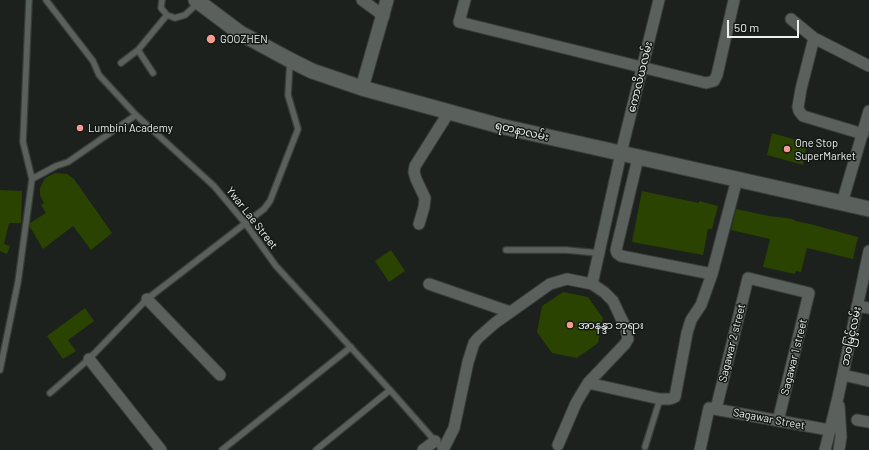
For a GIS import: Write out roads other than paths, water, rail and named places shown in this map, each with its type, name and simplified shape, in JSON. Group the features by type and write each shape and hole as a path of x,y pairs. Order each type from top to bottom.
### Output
{"main road":[{"name":"ရတနာလမ်း","path":"197,1 240,33 290,60 312,71 362,88 500,126 869,209"}],"street":[{"path":"362,0 384,16"},
{"path":"362,88 384,16 387,0"},
{"path":"465,0 459,22 706,83 714,81 717,75 734,0"},
{"name":"ကောလိယလမ်း","path":"592,284 621,153 660,0"},
{"path":"791,19 814,38 869,66"},
{"path":"814,38 801,89 798,108 799,111 803,116 862,134"},
{"path":"842,203 869,111"},
{"path":"419,224 425,198 416,179 414,172 415,166 449,112"},
{"path":"638,158 616,250 617,253 621,256 712,274"},
{"path":"588,382 660,399 670,399 675,397 687,333 691,320 701,305 712,274 737,179"},
{"name":"ဘ၀မြင့်လမ်း","path":"825,450 843,375 869,251"},
{"name":"Sagawar 2 street","path":"700,450 748,278 809,293"},
{"path":"443,450 454,428 468,362 474,343 510,312 550,284 567,279 592,284 604,292 612,301 626,328 628,339 625,344 588,382 576,403 558,445"},
{"path":"429,284 510,312"},
{"name":"Sagawar 1 street","path":"778,421 809,293"},
{"path":"147,299 220,375"},
{"path":"857,306 869,308"},
{"path":"89,359 161,450"},
{"path":"843,375 869,381"},
{"name":"ဘ၀မြင့်လမ်း","path":"838,397 841,437 839,450"},
{"name":"Sagawar Street","path":"712,408 829,430"},
{"path":"857,420 869,422"},
{"path":"423,450 434,441"}],"lane":[{"path":"0,370 18,282 32,179 23,142 29,0"},
{"name":"Ywar Lae Street","path":"46,0 93,61 99,75 136,115 214,186 245,223 276,266 443,450"},
{"path":"162,0 161,8 167,15 175,18 185,15 197,1"},
{"path":"121,63 138,50 167,15"},
{"path":"138,50 153,73"},
{"path":"50,394 89,359 147,299 264,209 270,201 298,129 288,95 290,60"},
{"path":"32,179 56,166 68,162 136,115"},
{"path":"506,250 566,250 598,253"},
{"path":"222,450 351,347"},
{"path":"316,450 390,390"},
{"path":"645,447 660,399"}],"place":[{"name":"GOOZHEN","path":"211,39"},
{"name":"Lumbini Academy","path":"80,128"},
{"name":"One Stop SuperMarket","path":"787,149"},
{"name":"အာနန္ဒာ ဘုရား","path":"570,325"}]}
